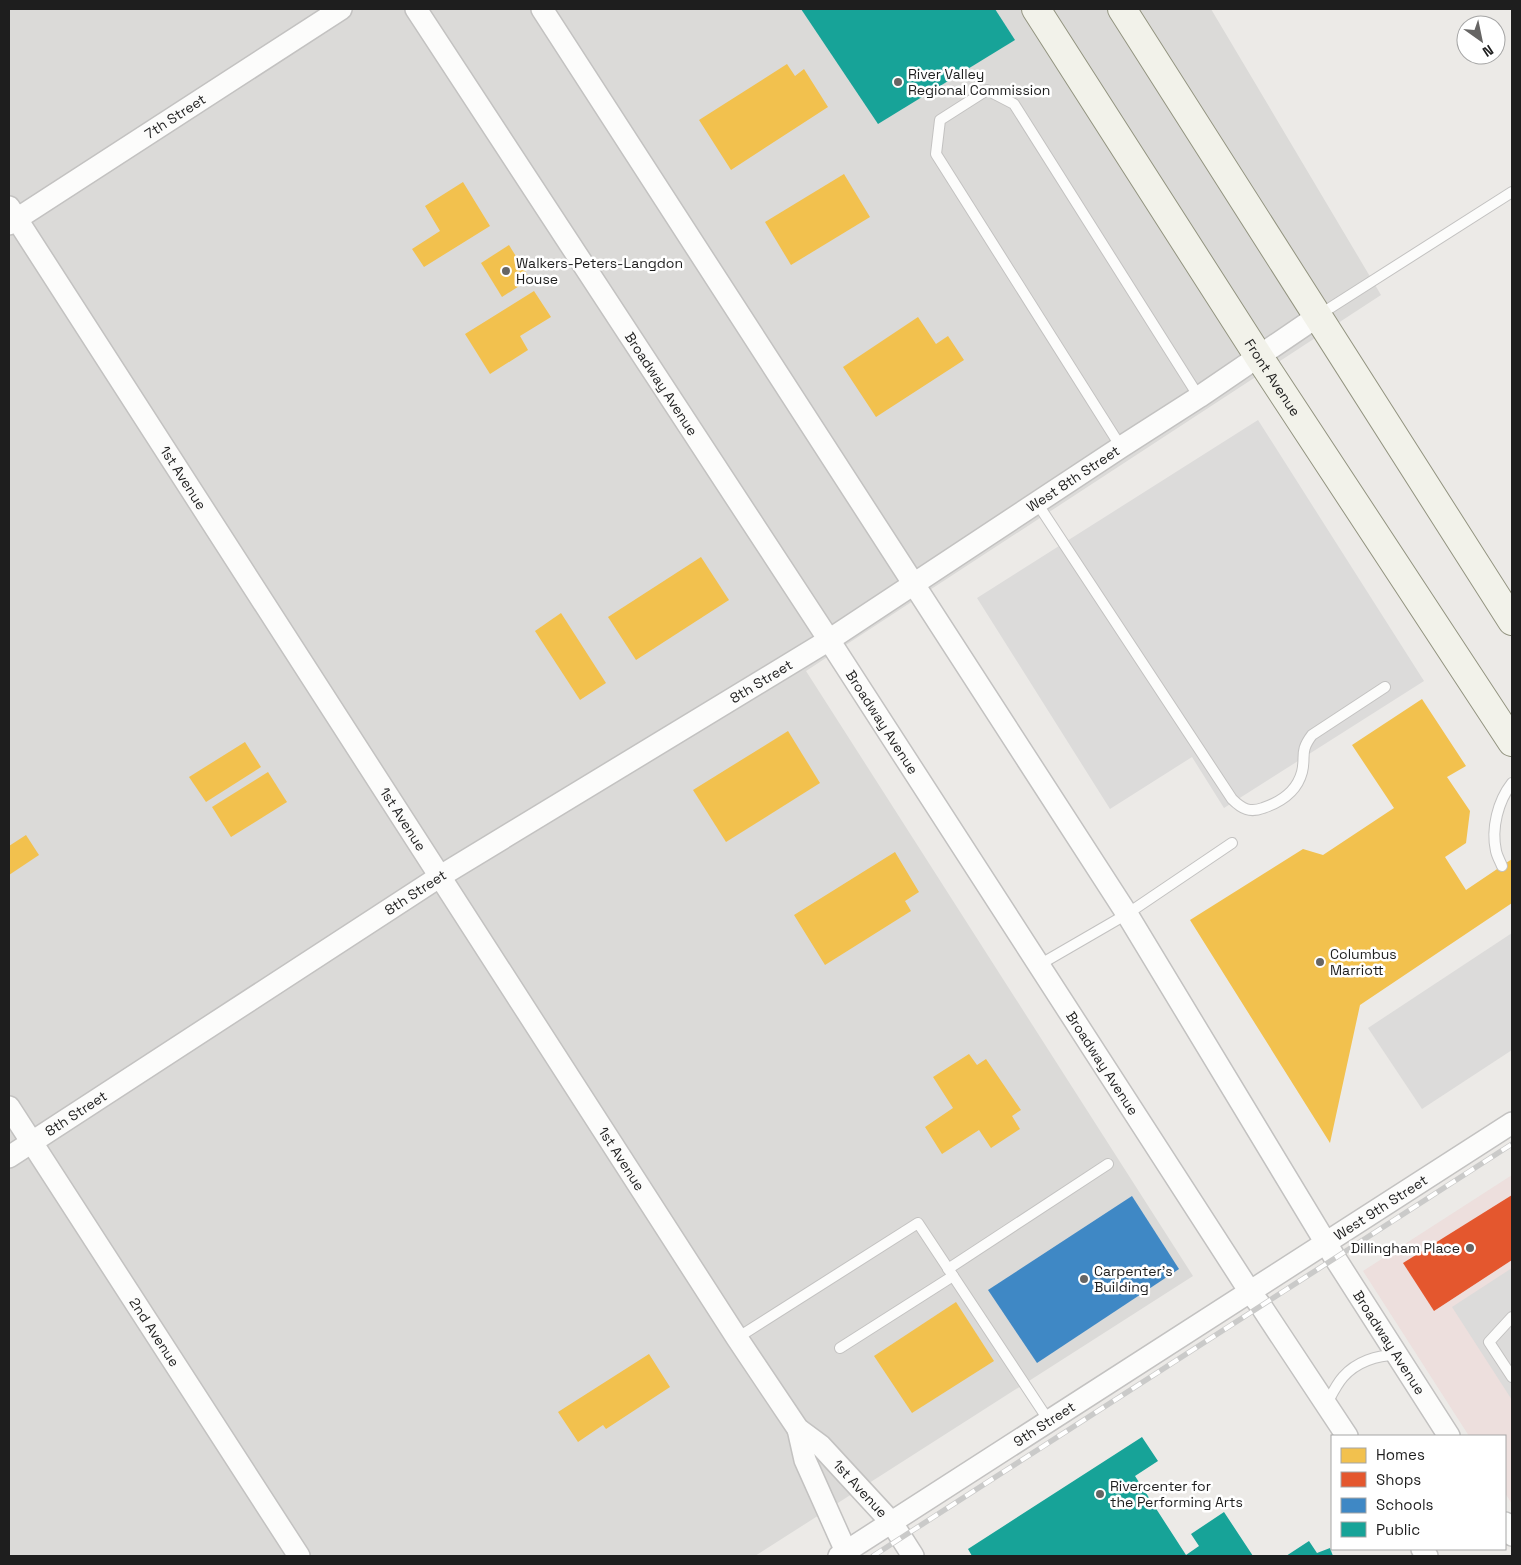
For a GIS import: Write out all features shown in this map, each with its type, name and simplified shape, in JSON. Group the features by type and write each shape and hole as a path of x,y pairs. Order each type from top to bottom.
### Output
{"street":[{"name":"7th Street","path":"11,216 341,9"},
{"name":"Broadway Avenue","path":"416,9 829,640 1250,1292 1346,1435"},
{"name":"Broadway Avenue","path":"542,9 1127,914 1326,1243 1448,1435"},
{"name":"Front Avenue","path":"1036,9 1259,357 1512,742"},
{"path":"1122,9 1512,621"},
{"name":"1st Avenue","path":"11,216 737,1338 798,1429 821,1446 892,1523 913,1556"},
{"name":"West 8th Street","path":"829,640 1120,447 1199,397 1318,316"},
{"name":"8th Street","path":"9,1157 439,877 829,640"},
{"name":"2nd Avenue","path":"9,1107 299,1556"},
{"name":"West 9th Street","path":"1250,1292 1512,1124"},
{"name":"9th Street","path":"844,1555 1250,1292"},
{"name":"1st Avenue","path":"798,1429 805,1460 844,1555"}],"lane":[{"path":"1120,447 936,154 940,120 979,95 987,90 1014,104 1199,397"},
{"path":"1318,316 1512,192"},
{"path":"1037,503 1227,791 1241,808 1257,810 1276,804 1295,789 1302,772 1302,757 1305,744 1312,735 1385,687"},
{"path":"1502,866 1496,852 1495,825 1500,802 1512,783"},
{"path":"1039,965 1127,914 1232,843"},
{"path":"840,1348 1108,1164"},
{"path":"737,1338 918,1223 1049,1422"},
{"path":"1512,1318 1489,1342 1512,1377"},
{"path":"1326,1405 1343,1377 1355,1367 1367,1360 1384,1355 1397,1354"}],"shaded area":[{"path":"9,9 1211,9 1381,295 806,671 1193,1276 755,1556 9,1556"},
{"path":"1258,420 1424,681 1224,808 1192,757 1110,809 977,598"},
{"path":"1512,933 1512,1050 1422,1109 1368,1028"},
{"path":"1512,1175 1512,1504 1506,1495 1506,1435 1468,1435 1363,1271"},
{"path":"1512,1268 1512,1400 1452,1307"}],"building: Homes":[{"path":"787,64 795,76 804,69 828,107 731,170 699,120"},
{"path":"844,174 870,217 791,265 765,222"},
{"path":"463,182 490,226 424,267 412,249 440,231 425,206"},
{"name":"Walkers-Peters-Langdon House","path":"509,245 530,279 502,297 481,263"},
{"path":"534,291 551,317 520,336 528,350 490,374 465,334"},
{"path":"918,317 936,344 948,336 964,360 876,417 843,367"},
{"path":"701,557 729,600 636,660 608,617"},
{"path":"561,613 606,683 580,700 535,631"},
{"name":"Columbus Marriott","path":"1422,699 1466,766 1447,777 1470,811 1466,843 1445,857 1466,890 1512,859 1512,903 1360,1005 1330,1143 1190,920 1303,849 1323,855 1394,808 1352,745"},
{"path":"788,731 820,783 726,842 693,790"},
{"path":"245,742 261,767 206,802 189,777"},
{"path":"268,772 287,802 231,837 212,807"},
{"path":"26,835 39,855 9,875 9,846"},
{"path":"895,852 919,892 905,901 911,911 825,965 794,915"},
{"path":"969,1054 977,1065 986,1059 1021,1110 1012,1116 1020,1129 991,1148 979,1130 942,1154 925,1127 953,1108 933,1077"},
{"path":"956,1302 994,1361 912,1413 874,1356"},
{"path":"649,1354 670,1387 606,1429 603,1425 578,1442 558,1412"}],"building: Shops":[{"name":"Dillingham Place","path":"1512,1195 1512,1260 1434,1311 1403,1263"}],"building: Schools":[{"name":"Carpenter's Building","path":"1132,1196 1179,1269 1037,1363 988,1290"}],"building: Public":[{"name":"River Valley Regional Commission","path":"801,9 995,9 1015,40 878,124"},
{"name":"Rivercenter for the Performing Arts","path":"1142,1437 1158,1461 1135,1476 1186,1555 1199,1546 1191,1534 1224,1512 1253,1556 972,1556 968,1549"},
{"path":"1309,1541 1317,1553 1330,1548 1333,1556 1286,1556"}],"railway":[{"path":"873,1556 1512,1144"}],"place":[{"name":"River Valley Regional Commission","path":"898,82"},
{"name":"Walkers-Peters-Langdon House","path":"506,271"},
{"name":"Columbus Marriott","path":"1320,962"},
{"name":"Dillingham Place","path":"1470,1248"},
{"name":"Carpenter's Building","path":"1084,1279"},
{"name":"Rivercenter for the Performing Arts","path":"1100,1494"}]}
